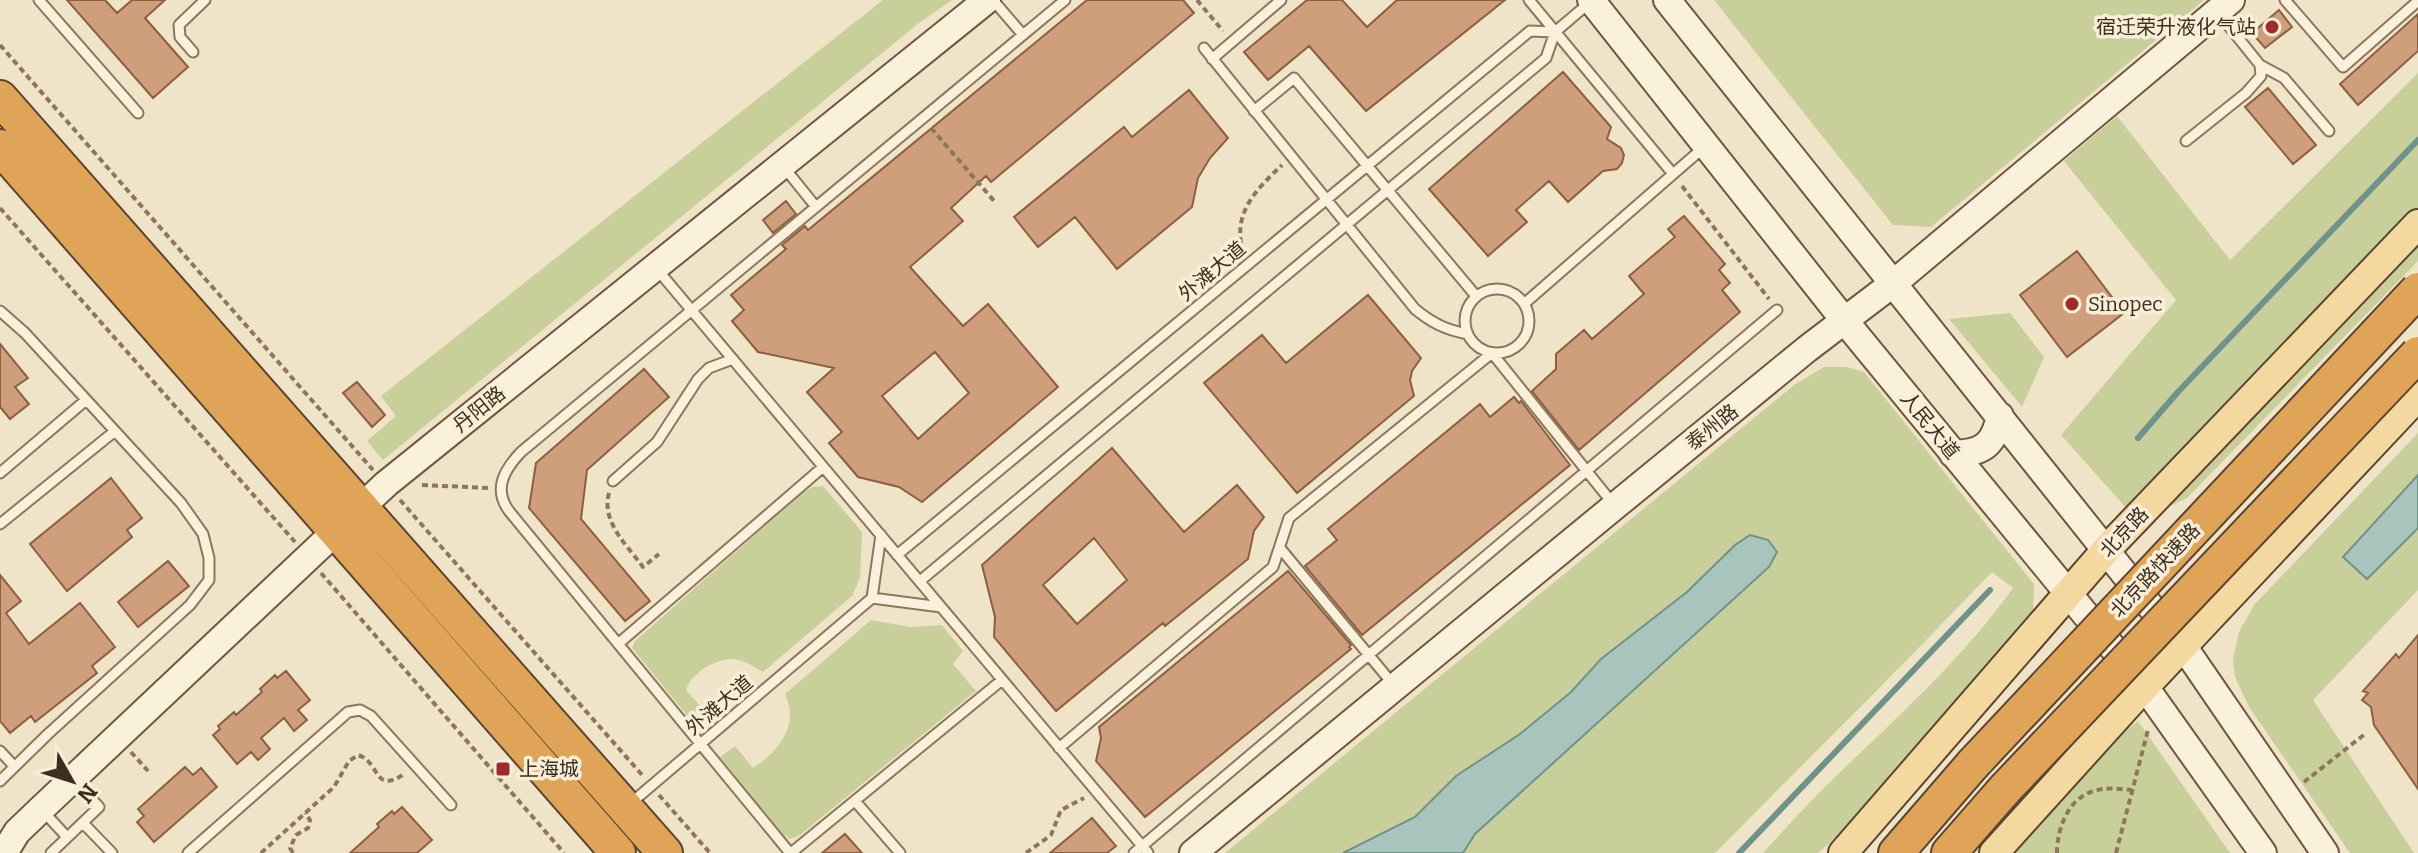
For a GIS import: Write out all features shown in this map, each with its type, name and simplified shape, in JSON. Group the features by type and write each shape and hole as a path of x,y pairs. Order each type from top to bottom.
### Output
{"highway":[{"path":"0,98 373,495 665,853"},
{"path":"0,147 618,853"},
{"name":"北京路快速路","path":"1896,853 1973,764 2418,290"},
{"name":"北京路快速路","path":"1949,853 2005,789 2418,354"}],"main road":[{"name":"北京路","path":"1843,853 2106,550 2418,224"},
{"path":"1994,853 2418,396"}],"street":[{"name":"丹阳路","path":"4,853 17,832 373,495 987,0"},
{"name":"人民大道","path":"1592,0 1844,320 2145,687 2263,853"},
{"path":"1667,0 2183,646 2325,853"},
{"name":"泰州路","path":"1193,853 1615,506 1895,282 2224,6"},
{"path":"1953,454 1973,453 1985,446 1996,433 2000,416"}],"lane":[{"path":"39,0 138,113"},
{"path":"193,52 180,37 179,25 205,0"},
{"path":"993,0 1023,35"},
{"path":"1002,680 791,853 503,502 500,488 508,465 521,452 1065,0"},
{"path":"1212,59 1281,0"},
{"path":"1529,0 1673,174"},
{"name":"外滩大道","path":"920,581 1546,58 1555,32 1592,0"},
{"path":"2285,0 2343,67 2418,1"},
{"path":"2186,141 2246,93 2261,76 2260,65 2224,6"},
{"name":"外滩大道","path":"897,555 1530,31 1555,32"},
{"path":"1204,48 1415,309 1445,329 1468,334"},
{"path":"2260,65 2284,78 2329,131"},
{"path":"1254,111 1294,78 1476,296"},
{"path":"1525,303 1706,146"},
{"path":"782,164 816,207"},
{"path":"655,267 1097,793 1141,851 1777,310"},
{"path":"1059,748 1273,567 1289,518 1492,353 1512,350 1527,335 1529,313 1525,303 1508,290 1497,288 1476,296 1466,314 1468,334 1474,343 1492,353 1615,506"},
{"path":"0,311 25,333 181,503 203,534 209,558 209,580 190,605 0,781"},
{"path":"613,481 657,442 698,379 709,368 733,359"},
{"path":"0,473 86,400"},
{"path":"0,524 115,431"},
{"path":"618,644 823,467"},
{"path":"881,535 872,598 941,607"},
{"path":"1280,548 1395,687"},
{"name":"外滩大道","path":"626,808 872,598"},
{"path":"188,853 348,712 360,710 371,716 451,805"},
{"path":"0,751 14,766"},
{"path":"51,853 99,807 73,778"},
{"path":"855,801 900,853"},
{"path":"41,809 67,837"},
{"path":"83,823 112,853"}],"path":[{"path":"1197,0 1232,42"},
{"path":"0,45 373,495 651,786 710,853"},
{"path":"923,118 995,202"},
{"path":"1246,266 1238,237 1244,212 1261,185 1291,157"},
{"path":"1673,174 1777,310"},
{"path":"0,208 564,853"},
{"path":"613,481 607,498 610,521 643,567 659,554"},
{"path":"373,495 500,488"},
{"path":"2116,853 2148,727"},
{"path":"2286,796 2365,734"},
{"path":"261,853 334,787 349,761 358,755 366,757 384,782 391,782 415,765"},
{"path":"2057,853 2057,840 2063,822 2081,796 2094,791 2132,790"},
{"path":"1026,853 1051,835 1061,810 1097,793"},
{"path":"293,853 290,848 296,835 308,828 310,820 305,813"}],"green space":[{"path":"883,0 952,0 919,23 383,460 367,441 396,416 381,396"},
{"path":"1714,0 2204,0 1931,227 1893,225"},
{"path":"2418,73 2418,261 2187,498 2152,514 2129,511 2061,435 2176,300 2064,161 2117,116 2230,260"},
{"path":"2010,313 2044,357 2022,407 1949,319"},
{"path":"1824,367 1847,367 1864,372 2034,584 2033,623 1909,774 1818,853 1763,853 1822,790 1926,689 1993,615 2013,588 1992,572 1715,853 1225,853 1794,385"},
{"path":"2418,433 2418,590 2313,700 2414,853 2350,853 2249,707 2235,677 2233,659 2239,632 2254,605"},
{"path":"823,486 862,532 860,578 852,596 763,672 745,662 726,659 699,672 686,690 703,709 690,719 632,648 635,641 801,494 812,487"},
{"path":"871,620 910,627 942,625 963,651 953,664 976,691 800,835 790,839 720,757 735,746 753,768 771,754 788,727 789,705 785,694"},
{"path":"2138,721 2230,853 2008,853 2107,745"}],"water":[{"path":"2418,475 2418,528 2367,579 2343,557"},
{"path":"1750,535 1768,540 1777,552 1769,567 1475,834 1463,853 1343,853 1415,817 1456,776 1520,734 1571,692 1601,659 1687,592 1735,545"}],"building":[{"path":"67,0 105,0 117,13 132,0 165,0 145,18 188,67 153,98"},
{"path":"1087,0 1183,0 1194,13 991,182 986,176 951,208 963,221 910,267 963,326 988,304 1058,387 922,502 899,487 858,477 829,443 842,432 807,392 834,368 758,352 732,321 744,310 731,295 786,249 782,245 805,226 808,230","holes":["935,352 969,393 918,439 882,396"]},
{"path":"1307,0 1342,0 1367,27 1397,0 1505,0 1366,111 1309,46 1268,80 1244,52"},
{"path":"2279,10 2292,27 2265,48 2252,33"},
{"path":"2418,14 2418,51 2358,105 2340,84"},
{"path":"1563,72 1611,127 1607,139 1621,148 1624,155 1622,163 1617,169 1603,171 1568,202 1549,181 1516,210 1527,222 1488,256 1429,189"},
{"path":"2268,88 2316,145 2293,164 2245,107"},
{"path":"1189,90 1228,138 1198,178 1192,207 1117,269 1075,217 1038,247 1014,217 1124,127 1132,137"},
{"path":"786,201 796,214 773,233 763,220"},
{"path":"1684,216 1725,264 1719,270 1730,283 1722,290 1740,312 1579,450 1532,391 1556,369 1556,354 1584,330 1592,339 1644,294 1629,276 1675,237 1668,229"},
{"name":"Sinopec","path":"2077,251 2124,313 2067,357 2020,295"},
{"path":"1368,295 1421,358 1410,380 1414,396 1297,493 1204,383 1262,335 1286,363"},
{"path":"0,344 28,378 15,387 29,404 10,419 0,407"},
{"path":"644,369 669,397 587,470 581,519 650,601 625,621 529,508 536,463"},
{"path":"357,382 385,415 372,427 343,393"},
{"path":"1514,397 1519,403 1521,401 1570,465 1362,635 1305,566 1337,540 1328,529 1480,404 1490,417"},
{"path":"1112,448 1184,532 1237,485 1264,517 1254,531 1248,559 1165,626 1163,623 1056,711 994,637 995,617 982,565","holes":["1094,538 1127,580 1077,624 1043,585"]},
{"path":"111,478 142,518 127,530 132,537 67,591 30,544"},
{"path":"168,561 189,586 138,627 118,602"},
{"path":"1288,571 1351,645 1351,649 1145,817 1096,761 1101,738 1099,727"},
{"path":"0,575 21,601 6,613 29,644 80,603 115,647 92,666 97,673 35,722 31,716 10,733 0,721"},
{"path":"2418,635 2418,789 2374,725 2371,707 2362,700 2368,693 2363,691 2396,654 2399,658"},
{"path":"286,671 310,700 298,710 307,720 294,731 284,718 261,738 270,749 258,760 251,752 237,764 213,735 220,729 218,726 262,692 260,689 275,675 277,678"},
{"path":"185,767 193,775 201,768 217,787 154,842 137,822 144,816 138,809"},
{"path":"402,807 432,840 417,853 350,853 379,827 377,824"},
{"path":"1092,818 1116,846 1107,853 1050,853"},
{"path":"845,834 862,853 822,853"}],"waterway":[{"path":"2138,438 2418,140"},
{"path":"1739,853 1990,590"}],"place":[{"name":"宿迁荣升液化气站","path":"2272,27"},
{"name":"Sinopec","path":"2072,304"},
{"name":"上海城","path":"503,769"}]}
